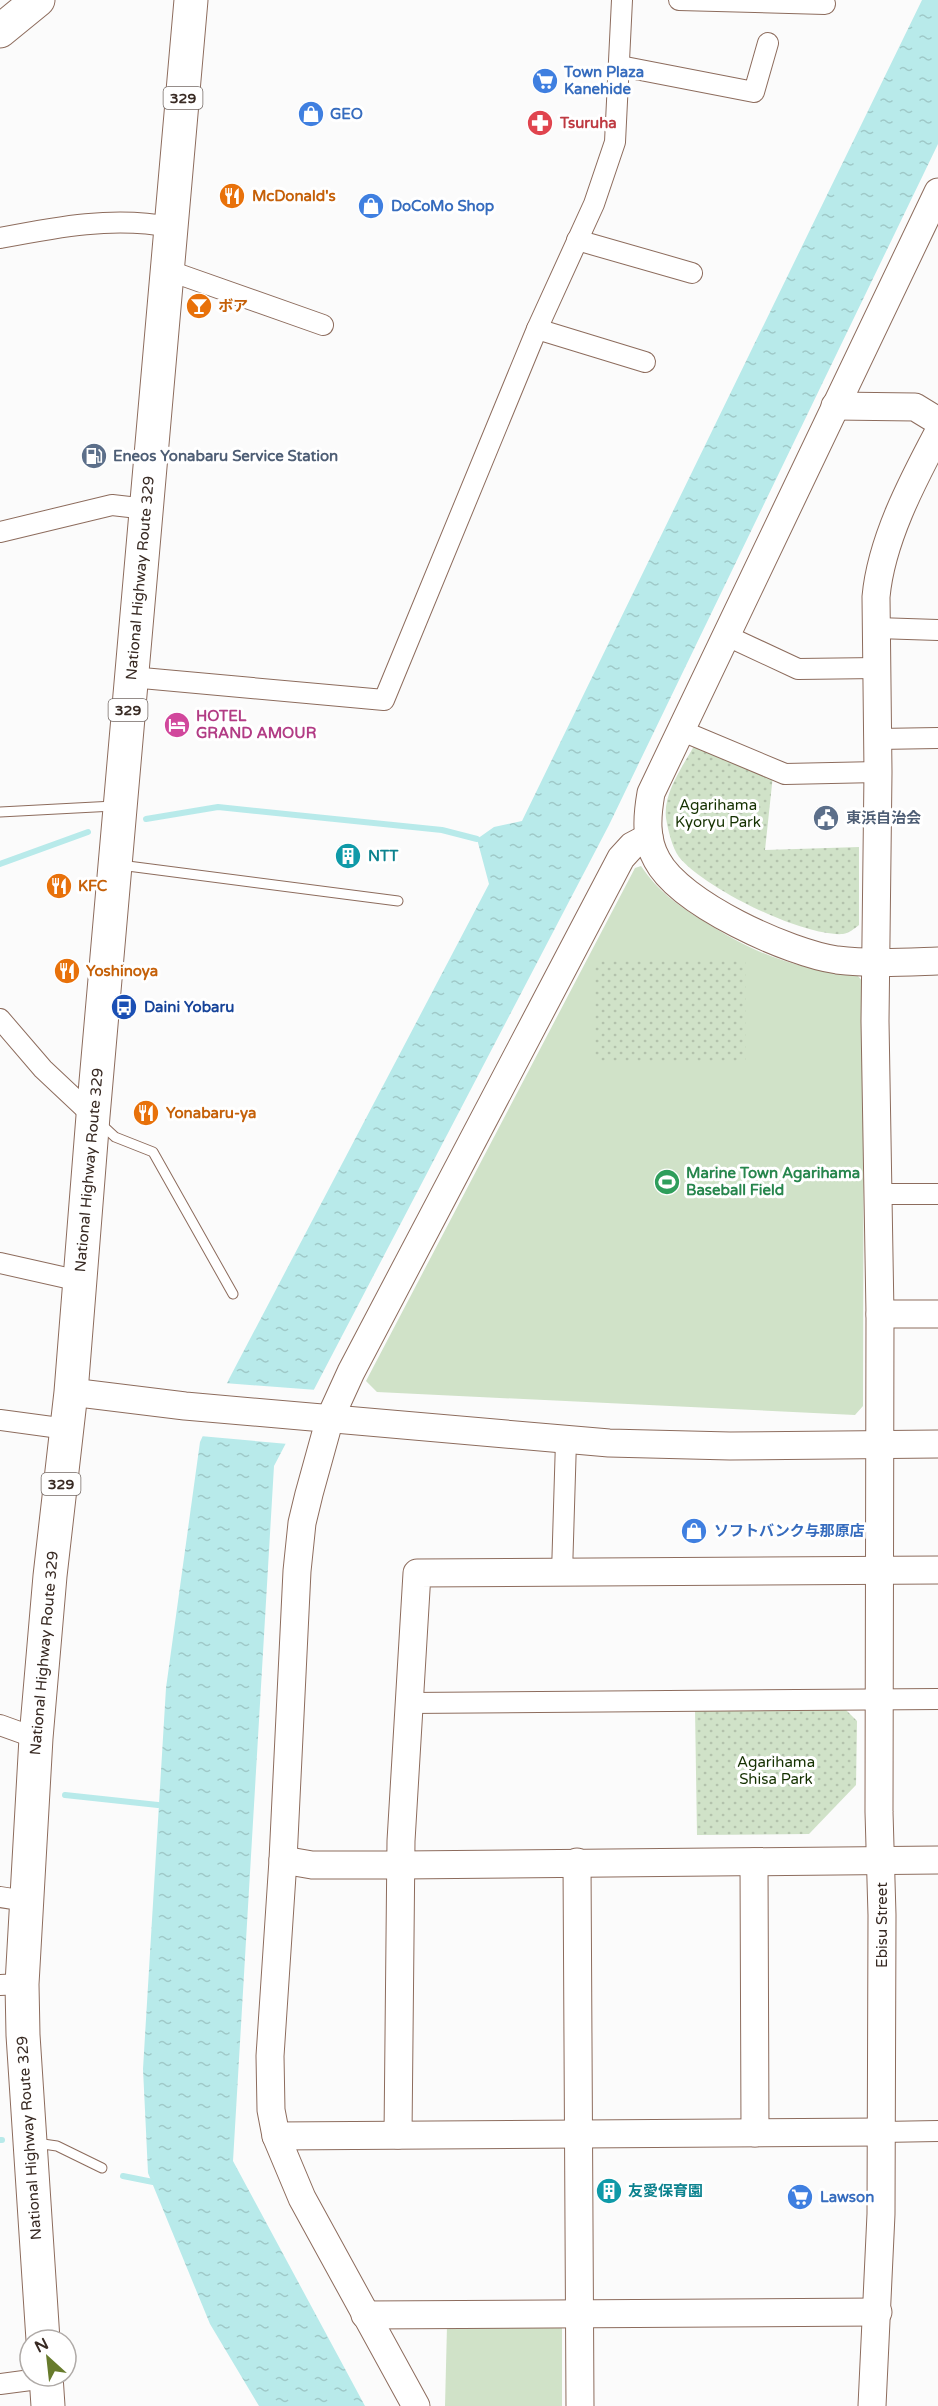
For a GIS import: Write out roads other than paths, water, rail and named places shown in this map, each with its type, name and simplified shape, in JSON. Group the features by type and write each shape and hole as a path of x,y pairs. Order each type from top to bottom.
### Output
{"highway":[{"path":"0,31 38,0"},
{"name":"National Highway Route 329","path":"42,2328 28,2142 11,1985 13,1899 36,1738 50,1576 71,1392 114,864 191,0"}],"street":[{"path":"131,677 384,700 537,329 594,204 615,142 622,0"},
{"path":"679,0 825,4"},
{"path":"620,66 754,92 768,43"},
{"path":"938,192 680,730 651,793 647,816 648,837 657,860 670,878 685,891 743,926 802,952 836,960 938,962"},
{"path":"0,238 76,224 145,222 171,227"},
{"path":"577,240 692,273"},
{"path":"167,270 323,325"},
{"path":"537,329 645,362"},
{"path":"835,406 915,407 938,421"},
{"name":"Ebisu Street","path":"872,2406 878,2312 881,1860 876,597 878,570 884,548 938,433"},
{"path":"0,532 112,505 147,509"},
{"path":"877,628 938,630"},
{"path":"725,635 798,669 877,668"},
{"path":"680,730 785,774 878,772"},
{"path":"878,739 938,738"},
{"path":"416,2406 302,2199 276,2136 271,2110 270,2056 283,1860 297,1570 302,1523 330,1418 351,1372 621,858 632,846 648,837"},
{"path":"0,1019 44,1069 93,1116"},
{"path":"877,1194 938,1194"},
{"path":"0,1263 80,1281"},
{"path":"880,1314 938,1314"},
{"path":"71,1392 185,1406 566,1441 706,1446 938,1444"},
{"path":"0,1420 67,1429"},
{"path":"562,1573 566,1441"},
{"path":"398,2135 401,1865 417,1573 938,1570"},
{"path":"410,1703 938,1699"},
{"path":"0,1725 36,1738"},
{"path":"283,1860 312,1865 938,1860"},
{"path":"577,1862 580,2406"},
{"path":"754,1862 755,2133"},
{"path":"276,2136 938,2131"},
{"path":"364,2315 878,2312"},
{"path":"0,2384 18,2385"}],"lane":[{"path":"0,812 120,806"},
{"path":"114,864 398,901"},
{"path":"93,1116 115,1137 153,1152 233,1294"},
{"path":"28,2142 57,2146 102,2168"}],"water":[{"path":"922,0 938,0 938,144 609,825 274,1466 233,2161 365,2406 259,2406 210,2324 148,2173 143,2069 166,1688 200,1442 229,1379 489,884 477,839 494,827 522,821"}],"waterway":[{"path":"146,819 218,807 442,830 477,839"},
{"path":"0,864 88,832"},
{"path":"65,1795 158,1805"},
{"path":"123,2176 153,2182"}],"place":[{"name":"Town Plaza Kanehide","path":"545,81"},
{"name":"GEO","path":"311,114"},
{"name":"Tsuruha","path":"540,123"},
{"name":"McDonald's","path":"232,196"},
{"name":"DoCoMo Shop","path":"371,206"},
{"name":"ボア","path":"199,306"},
{"name":"Eneos Yonabaru Service Station","path":"94,456"},
{"name":"HOTEL GRAND AMOUR","path":"177,725"},
{"name":"東浜自治会","path":"826,818"},
{"name":"NTT","path":"348,856"},
{"name":"KFC","path":"59,886"},
{"name":"Yoshinoya","path":"67,971"},
{"name":"Daini Yobaru","path":"124,1007"},
{"name":"Yonabaru-ya","path":"146,1113"},
{"name":"Marine Town Agarihama Baseball Field","path":"667,1182"},
{"name":"ソフトバンク与那原店","path":"694,1531"},
{"name":"友愛保育園","path":"609,2191"},
{"name":"Lawson","path":"800,2197"}],"park label":[{"name":"Agarihama Kyoryu Park","path":"718,814"},
{"name":"Agarihama Shisa Park","path":"776,1770"}]}
